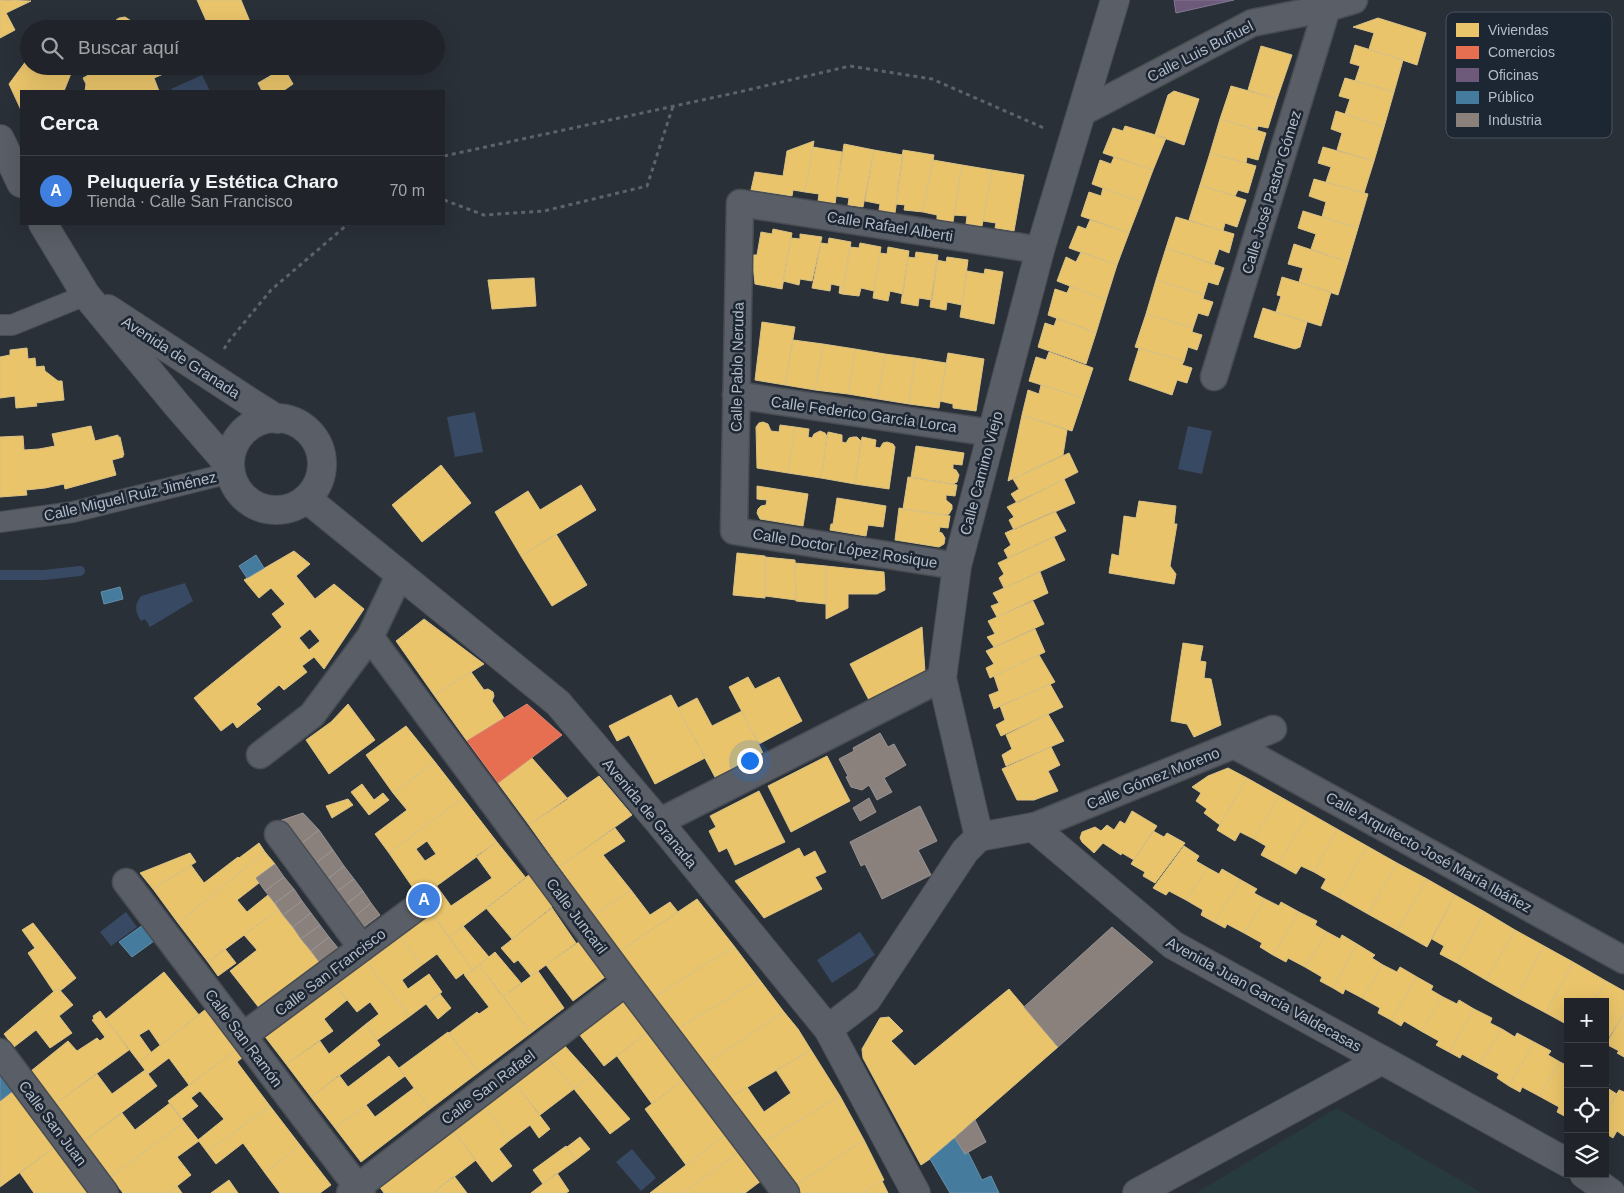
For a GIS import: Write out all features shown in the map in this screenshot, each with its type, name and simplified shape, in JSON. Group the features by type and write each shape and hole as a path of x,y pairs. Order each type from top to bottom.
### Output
{"street":[{"name":"Calle Camino Viejo","path":"980,837 942,678 957,566 1040,250 1115,0"},
{"name":"Calle Luis Buñuel","path":"1081,113 1252,23 1327,8 1354,0"},
{"name":"Calle José Pastor Gómez","path":"1214,377 1327,8"},
{"path":"0,139 20,181"},
{"name":"Calle Rafael Alberti","path":"740,203 1040,250"},
{"name":"Calle Pablo Neruda","path":"734,531 740,203"},
{"name":"Avenida de Granada","path":"44,225 86,295 230,469"},
{"path":"0,325 12,325 86,295"},
{"name":"Avenida de Granada","path":"86,295 277,418"},
{"name":"Calle Federico García Lorca","path":"736,395 992,433"},
{"path":"277,418 302,427 313,437 321,457 320,479 314,491 307,499 284,510 264,509 249,502 235,487 230,469 231,453 238,438 248,428 268,419 277,418"},
{"name":"Calle Miguel Ruiz Jiménez","path":"0,522 72,512 230,469"},
{"name":"Avenida de Granada","path":"307,499 558,703 659,822 828,1029 916,1193"},
{"name":"Calle Doctor López Rosique","path":"734,531 957,566"},
{"path":"260,755 312,715 370,637 400,574"},
{"name":"Calle Juncaril","path":"370,637 781,1191"},
{"path":"659,822 942,678"},
{"name":"Calle Gómez Moreno","path":"1033,828 1273,728"},
{"name":"Calle Arquitecto José María Ibáñez","path":"1234,745 1624,960"},
{"path":"828,1029 867,999 965,851 980,837 1033,828"},
{"name":"Avenida Juan García Valdecasas","path":"1033,828 1173,945 1564,1161"},
{"path":"278,834 362,948"},
{"name":"Calle San Ramón","path":"126,882 243,1036 357,1191"},
{"name":"Calle San Francisco","path":"243,1036 417,907"},
{"name":"Calle San Rafael","path":"357,1191 626,982"},
{"name":"Calle San Juan","path":"0,1052 105,1193"},
{"path":"1138,1193 1382,1060"},
{"path":"1589,1178 1607,1192"}],"path":[{"path":"445,156 850,66 932,79 1072,140"},
{"path":"445,200 484,215 544,211 647,186 673,106"},
{"path":"209,375 228,341 270,290 347,225"}],"green space":[{"path":"1337,1108 1482,1193 1196,1193"}],"water":[{"path":"202,75 210,90 172,90"},
{"path":"475,412 483,452 455,457 447,417"},
{"path":"1188,426 1212,431 1202,474 1178,469"},
{"path":"185,583 193,601 150,627 145,619 141,621 136,609 137,602 141,596"},
{"path":"126,912 137,927 111,946 100,932"},
{"path":"860,932 875,955 832,983 817,960"},
{"path":"632,1149 656,1178 641,1191 616,1162"}],"building: Viviendas":[{"path":"0,0 31,1 6,13 15,30 0,38"},
{"path":"197,0 241,0 249,20 206,20"},
{"path":"125,17 130,20 116,20"},
{"path":"1378,18 1426,33 1417,65 1369,49 1374,33 1353,27"},
{"path":"1355,45 1403,60 1394,92 1355,81 1360,66 1350,63"},
{"path":"1261,46 1292,55 1277,99 1248,90"},
{"path":"20,69 20,75 70,75 64,90 20,90 20,108 9,84"},
{"path":"89,75 161,75 154,78 159,90 85,90 86,84 83,78"},
{"path":"272,75 288,75 293,84 284,90 262,90 258,83"},
{"path":"1345,78 1394,92 1384,127 1345,114 1350,99 1339,96"},
{"path":"1231,86 1277,99 1268,128 1258,126 1257,130 1220,119"},
{"path":"1174,91 1199,99 1184,145 1155,135 1168,95"},
{"path":"1336,111 1384,127 1374,161 1337,150 1342,133 1331,129"},
{"path":"1220,119 1266,133 1258,160 1247,157 1246,163 1210,153"},
{"path":"1125,126 1166,138 1153,170 1103,153 1113,128 1123,131"},
{"path":"814,141 805,192 793,190 792,196 751,190 755,172 783,176 787,151"},
{"path":"844,144 874,150 863,207 848,205 849,198 836,196"},
{"path":"813,147 842,152 835,204 818,201 819,194 805,192"},
{"path":"1323,147 1374,161 1364,193 1326,182 1331,167 1318,163"},
{"path":"874,150 903,155 895,213 879,210 880,204 865,201"},
{"path":"903,150 934,155 923,212 904,210 905,205 896,204"},
{"path":"1210,153 1256,166 1248,193 1238,190 1235,196 1200,185"},
{"path":"1114,157 1153,170 1141,202 1092,184 1100,160 1111,164"},
{"path":"933,160 962,165 953,222 937,220 937,215 923,212"},
{"path":"962,165 992,170 982,226 966,224 967,216 954,215"},
{"path":"992,170 1024,175 1014,231 995,228 996,223 983,221"},
{"path":"1314,179 1368,194 1358,228 1322,217 1326,202 1309,196"},
{"path":"1200,185 1246,200 1237,227 1225,223 1223,231 1189,220"},
{"path":"1103,188 1141,202 1129,233 1081,216 1089,192 1101,196"},
{"path":"1303,211 1358,228 1348,262 1311,249 1316,234 1298,228"},
{"path":"1176,217 1234,234 1229,253 1219,249 1214,264 1166,248"},
{"path":"1090,220 1129,233 1117,265 1069,248 1078,226 1086,229"},
{"path":"773,229 792,233 782,289 755,284 752,255 757,255 761,232 772,234"},
{"path":"800,234 822,237 812,281 800,279 799,285 783,281 791,238 800,239"},
{"path":"829,238 851,242 842,294 839,293 840,286 831,284 830,291 812,288 821,243 828,244"},
{"path":"860,243 881,247 874,291 861,288 859,296 842,294 850,247 859,248"},
{"path":"1294,244 1348,262 1338,295 1299,282 1303,268 1288,264"},
{"path":"888,247 909,251 903,294 890,291 888,301 873,298 880,253 887,254"},
{"path":"1166,248 1224,268 1218,285 1208,282 1204,295 1156,280"},
{"path":"916,252 938,255 932,300 919,298 918,306 901,303 908,257 915,258"},
{"path":"1081,252 1117,265 1106,300 1057,281 1066,257 1076,262"},
{"path":"947,257 968,260 962,305 947,302 946,310 930,307 937,260 946,262"},
{"path":"985,269 1003,272 994,324 960,317 967,271 984,274"},
{"path":"1282,277 1331,292 1321,326 1276,312 1281,296 1277,295"},
{"path":"534,278 536,306 492,309 488,280"},
{"path":"1156,280 1204,295 1203,299 1213,302 1208,316 1198,313 1193,328 1146,314"},
{"path":"1070,286 1106,300 1096,333 1048,315 1055,289 1067,293"},
{"path":"1263,308 1307,322 1300,347 1295,349 1254,337"},
{"path":"1146,314 1193,328 1192,332 1202,335 1197,350 1188,347 1184,361 1135,347"},
{"path":"1057,318 1096,333 1086,364 1038,347 1045,323 1054,326"},
{"path":"762,322 795,327 785,385 755,380"},
{"path":"793,340 823,344 815,390 785,385"},
{"path":"823,344 855,349 848,394 815,390"},
{"path":"27,348 28,359 35,358 36,367 44,366 45,371 58,381 62,381 64,400 36,403 37,406 16,408 15,396 0,398 0,357 10,355 10,350"},
{"path":"1139,348 1184,361 1182,365 1192,368 1187,383 1177,380 1172,395 1129,380"},
{"path":"855,349 885,354 878,399 848,394"},
{"path":"1049,352 1093,368 1083,398 1029,381 1036,357 1046,360"},
{"path":"948,353 984,359 976,411 953,408 953,404 940,401"},
{"path":"885,354 915,358 909,404 878,399"},
{"path":"915,358 946,363 939,408 909,404"},
{"path":"1041,385 1083,398 1072,431 1022,415 1028,390 1039,394"},
{"path":"1022,415 1067,430 1063,455 1008,481"},
{"path":"759,423 768,424 771,431 779,432 780,425 795,427 788,473 757,468 756,427"},
{"path":"91,426 95,441 118,435 120,437 124,455 112,460 116,475 65,489 64,484 26,490 27,495 0,497 0,437 23,436 24,450 39,449 55,446 52,434"},
{"path":"795,427 809,429 808,437 812,438 814,434 820,431 827,436 821,478 788,473"},
{"path":"828,432 842,435 842,442 846,443 849,438 853,437 857,437 861,441 855,484 821,478"},
{"path":"862,437 876,440 875,447 880,448 883,443 887,442 895,447 889,489 855,484"},
{"path":"916,446 964,453 962,465 953,464 953,469 959,475 957,482 953,484 911,477"},
{"path":"1069,453 1078,472 1017,503 1011,494 1019,489 1013,479"},
{"path":"441,465 471,503 422,542 392,505"},
{"path":"908,477 957,485 955,496 946,495 946,500 952,505 949,514 903,509"},
{"path":"1064,479 1075,503 1014,530 1009,520 1014,517 1007,507"},
{"path":"581,485 596,510 521,556 495,512 528,491 540,510"},
{"path":"757,486 808,494 803,526 760,519 757,513 758,509 766,505 767,500 757,499"},
{"path":"837,498 886,506 883,527 868,525 866,536 830,530 831,524 833,524"},
{"path":"1139,501 1176,506 1174,524 1177,524 1170,566 1176,574 1174,584 1109,573 1112,554 1119,556 1124,516 1136,518"},
{"path":"899,508 950,516 948,528 940,527 939,532 945,538 944,544 939,547 895,540"},
{"path":"1055,511 1066,531 1008,558 1004,550 1011,545 1005,533"},
{"path":"556,534 587,585 552,606 521,556"},
{"path":"1054,537 1065,560 1004,588 999,578 1004,574 998,563"},
{"path":"294,551 310,564 296,576 315,599 334,584 364,609 324,669 314,657 302,666 307,672 284,690 279,685 256,704 261,709 237,728 233,722 221,731 194,698 282,627 272,614 285,604 271,588 259,598 244,580","holes":["310,629 320,641 309,650 299,638"]},
{"path":"737,553 765,556 765,598 733,595"},
{"path":"765,557 795,560 796,600 765,596"},
{"path":"795,563 826,566 826,604 796,601"},
{"path":"826,566 884,572 885,590 877,594 848,594 848,608 826,619"},
{"path":"1040,572 1048,593 997,617 991,606 999,603 993,593"},
{"path":"1033,601 1044,624 994,647 987,637 995,634 988,621"},
{"path":"424,619 484,664 434,695 396,641"},
{"path":"922,627 925,672 869,700 850,664"},
{"path":"1035,629 1045,652 990,678 986,668 994,664 986,651"},
{"path":"1183,643 1203,646 1200,661 1206,662 1204,678 1211,679 1221,725 1194,737 1187,724 1171,721"},
{"path":"1039,655 1055,682 994,709 989,695 999,691 994,676"},
{"path":"471,672 484,690 488,689 493,692 492,701 504,718 467,741 434,695"},
{"path":"748,677 755,689 779,677 802,721 759,744 729,687"},
{"path":"1050,684 1063,707 1001,736 996,725 1005,720 1000,706"},
{"path":"671,695 705,758 655,784 629,735 617,741 609,726"},
{"path":"697,698 712,726 742,711 764,755 716,779 678,708"},
{"path":"348,704 375,740 329,774 306,740 331,722"},
{"path":"1048,714 1064,741 1006,766 1002,755 1012,749 1006,735"},
{"path":"406,726 435,762 393,793 366,755"},
{"path":"1051,747 1060,765 1048,771 1058,791 1034,800 1017,800 1002,769"},
{"path":"827,756 850,801 791,832 768,786"},
{"path":"531,757 568,799 529,825 498,783"},
{"path":"435,762 463,798 389,853 375,834 407,810 393,793"},
{"path":"1228,768 1247,778 1220,825 1204,813 1207,809 1196,801 1201,793 1192,787 1208,776"},
{"path":"599,776 632,815 559,867 529,825"},
{"path":"1247,778 1279,796 1254,839 1240,832 1235,841 1217,830"},
{"path":"362,784 374,800 383,793 389,800 369,815 351,792"},
{"path":"759,791 785,842 735,865 727,848 719,852 709,831 716,827 710,816"},
{"path":"1279,796 1309,813 1278,864 1261,855 1266,846 1254,839"},
{"path":"463,798 497,842 420,898 389,853","holes":["427,841 436,854 425,861 416,849"]},
{"path":"348,799 353,805 332,818 326,806"},
{"path":"1132,811 1157,826 1134,860 1122,853 1121,855 1103,843 1094,853 1082,842 1080,838 1082,832 1095,827 1101,831 1107,825 1114,830 1120,821 1125,824"},
{"path":"1309,813 1337,829 1314,872 1301,866 1296,874 1278,864"},
{"path":"615,828 625,841 603,855 631,890 594,915 559,867"},
{"path":"1337,829 1367,846 1338,897 1321,888 1326,879 1314,872"},
{"path":"1153,831 1164,837 1167,833 1185,843 1155,883 1143,876 1145,872 1131,864"},
{"path":"497,842 526,878 449,937 420,898 436,885 451,906 492,878 476,856"},
{"path":"259,843 265,852 178,923 153,889 191,865 204,883"},
{"path":"1184,846 1199,856 1196,861 1208,868 1186,900 1169,891 1166,895 1153,888"},
{"path":"1367,846 1397,863 1368,914 1338,897"},
{"path":"799,848 804,857 815,851 826,872 815,877 822,889 764,918 735,881"},
{"path":"265,852 275,864 256,878 259,883 237,900 247,912 268,895 279,909 208,962 178,923"},
{"path":"190,853 196,862 153,889 140,873"},
{"path":"1397,863 1427,879 1397,930 1368,914"},
{"path":"1208,868 1219,874 1222,869 1241,880 1214,922 1201,915 1203,910 1186,900"},
{"path":"534,871 557,903 512,939 486,908"},
{"path":"1427,879 1455,895 1427,947 1397,930"},
{"path":"1241,880 1257,889 1254,893 1265,899 1244,933 1227,924 1225,928 1214,922"},
{"path":"631,890 650,915 670,902 678,912 620,951 594,915"},
{"path":"1455,895 1485,912 1457,963 1440,954 1444,946 1432,939"},
{"path":"697,899 734,946 653,998 620,951"},
{"path":"1265,899 1279,906 1281,902 1299,912 1273,955 1260,947 1262,943 1244,933"},
{"path":"552,908 576,943 531,976 518,960 514,963 501,948"},
{"path":"279,909 320,963 260,1009 230,971 257,950 244,935"},
{"path":"428,909 473,970 465,976 464,973 456,979 437,954 422,965 397,933"},
{"path":"1299,912 1317,921 1315,925 1327,932 1305,967 1288,958 1286,962 1273,955"},
{"path":"1485,912 1515,930 1486,980 1457,963"},
{"path":"33,923 76,978 60,991 58,988 54,992 28,953 35,948 22,930"},
{"path":"463,926 489,957 473,970 449,937"},
{"path":"1515,930 1544,946 1516,997 1486,980"},
{"path":"1327,932 1340,939 1342,935 1357,944 1333,988 1320,981 1322,977 1305,967"},
{"path":"397,933 422,965 402,980 408,989 429,974 442,992 410,1016 363,958"},
{"path":"583,939 609,974 573,1001 546,965"},
{"path":"1357,944 1375,955 1372,958 1383,965 1362,998 1345,989 1343,994 1333,988"},
{"path":"734,946 759,979 676,1030 653,998"},
{"path":"1544,946 1573,962 1546,1013 1516,997"},
{"path":"225,949 236,963 218,976 208,962"},
{"path":"495,952 521,983 503,997 479,965"},
{"path":"363,958 410,1016 377,1040 366,1024 379,1014 370,1002 357,1012 332,981"},
{"path":"1573,962 1606,981 1595,998 1564,998 1564,1023 1546,1013"},
{"path":"479,965 531,1033 479,1072 449,1033 477,1012 479,1014 489,1007 465,976"},
{"path":"1383,965 1397,972 1400,967 1417,977 1391,1020 1378,1013 1380,1008 1362,998"},
{"path":"538,971 564,1008 531,1033 503,997"},
{"path":"164,972 199,1015 160,1045 149,1029 139,1035 151,1052 139,1062 106,1019"},
{"path":"1417,977 1433,986 1431,990 1443,997 1421,1031 1404,1021 1401,1026 1391,1020"},
{"path":"759,979 784,1012 703,1065 676,1030"},
{"path":"332,981 347,1000 324,1019 333,1031 286,1064 263,1034"},
{"path":"1606,981 1624,991 1624,1014 1609,1037 1609,998 1595,998"},
{"path":"58,988 73,1005 59,1016 72,1033 50,1048 36,1030 14,1047 4,1034"},
{"path":"1009,989 1058,1047 921,1165 863,1058 862,1049 880,1018 889,1017 903,1031 891,1041 915,1066"},
{"path":"440,994 451,1008 438,1019 426,1004"},
{"path":"1443,997 1457,1004 1459,1000 1474,1009 1449,1052 1436,1045 1439,1041 1421,1031"},
{"path":"627,998 650,1030 604,1066 579,1034"},
{"path":"206,1009 237,1049 189,1085 169,1058 148,1074 139,1062"},
{"path":"1474,1009 1492,1018 1490,1023 1502,1029 1480,1064 1462,1054 1460,1058 1449,1052"},
{"path":"100,1011 129,1050 56,1103 31,1071 68,1041 77,1051 97,1038 100,1041 105,1037 92,1020 94,1019 93,1016"},
{"path":"784,1012 798,1029 811,1050 727,1099 703,1065"},
{"path":"1624,1014 1624,1057 1617,1053 1619,1051 1609,1046 1609,1039"},
{"path":"366,1024 380,1045 311,1097 286,1064 320,1041 329,1054"},
{"path":"1502,1029 1515,1037 1517,1033 1534,1042 1509,1086 1497,1078 1499,1074 1480,1064"},
{"path":"650,1030 686,1078 652,1104 617,1056"},
{"path":"448,1032 479,1072 430,1109 399,1068"},
{"path":"1534,1042 1551,1051 1548,1055 1560,1062 1539,1096 1522,1087 1520,1092 1509,1086"},
{"path":"564,1045 592,1076 574,1089 548,1058"},
{"path":"237,1049 243,1057 237,1062 270,1106 207,1152 198,1140 224,1119 200,1091 191,1098 198,1106 181,1119 168,1101"},
{"path":"811,1050 840,1096 758,1145 727,1099 747,1087 764,1112 791,1093 776,1070"},
{"path":"389,1056 405,1076 335,1128 311,1097 339,1075 348,1087"},
{"path":"548,1058 574,1089 540,1115 515,1083"},
{"path":"1560,1062 1564,1064 1564,1116 1557,1112 1559,1107 1539,1096"},
{"path":"145,1070 157,1086 84,1141 56,1103 97,1074 112,1094"},
{"path":"592,1076 630,1119 610,1134 574,1089"},
{"path":"686,1078 726,1134 686,1165 645,1109"},
{"path":"515,1083 550,1129 539,1138 530,1125 510,1140 484,1107"},
{"path":"414,1088 430,1109 361,1162 335,1128 366,1105 375,1117"},
{"path":"1609,1089 1617,1094 1609,1107"},
{"path":"14,1090 56,1146 0,1187 0,1101"},
{"path":"1619,1090 1624,1092 1624,1136 1617,1131 1613,1138 1609,1136 1609,1107"},
{"path":"840,1096 864,1140 791,1188 758,1145"},
{"path":"170,1103 184,1122 111,1177 84,1141 122,1113 135,1130"},
{"path":"270,1106 300,1145 265,1173 243,1143 216,1164 207,1152"},
{"path":"484,1107 510,1140 499,1149 512,1166 492,1182 453,1130"},
{"path":"184,1122 199,1141 177,1157 191,1175 168,1193 123,1193 111,1177"},
{"path":"453,1130 476,1160 433,1193 384,1193 379,1186"},
{"path":"726,1134 739,1152 683,1193 650,1193"},
{"path":"580,1137 590,1149 576,1160 567,1147"},
{"path":"864,1140 884,1180 862,1193 794,1193 791,1188"},
{"path":"300,1145 331,1185 320,1193 280,1193 265,1173"},
{"path":"56,1146 91,1193 34,1193 20,1173"},
{"path":"566,1146 576,1160 543,1184 533,1170"},
{"path":"739,1152 761,1181 745,1193 683,1193"},
{"path":"557,1173 569,1191 566,1193 531,1193"},
{"path":"454,1176 467,1193 433,1193"},
{"path":"229,1180 238,1193 211,1193"},
{"path":"882,1181 888,1193 862,1193"},
{"path":"177,1186 182,1193 168,1193"}],"building: Comercios":[{"path":"527,704 562,735 498,783 467,741"}],"building: Oficinas":[{"path":"1174,0 1234,0 1176,13"}],"building: Público":[{"path":"256,555 264,568 247,578 239,566"},
{"path":"120,587 123,599 104,604 101,592"},
{"path":"143,925 154,941 132,957 119,942"},
{"path":"0,1071 14,1090 0,1101"},
{"path":"955,1138 965,1154 968,1152 982,1180 991,1176 999,1193 950,1193 930,1159"}],"building: Industria":[{"path":"880,733 888,747 894,744 906,765 884,778 892,792 877,800 869,785 862,790 851,787 846,777 848,776 839,759 854,751 853,748"},
{"path":"869,798 876,812 860,821 853,808"},
{"path":"920,806 937,841 918,850 931,875 882,899 865,864 861,866 850,842"},
{"path":"303,813 319,830 298,846 279,821"},
{"path":"319,830 333,850 312,866 298,846"},
{"path":"333,850 344,866 324,882 312,866"},
{"path":"275,864 284,877 265,891 256,878"},
{"path":"344,866 354,879 333,894 324,882"},
{"path":"284,877 294,889 275,903 265,891"},
{"path":"354,879 363,891 343,907 333,894"},
{"path":"294,889 302,901 283,915 275,903"},
{"path":"363,891 371,903 352,919 343,907"},
{"path":"302,901 311,913 293,927 283,915"},
{"path":"371,903 380,915 360,930 352,919"},
{"path":"311,913 320,925 301,939 293,927"},
{"path":"320,925 329,937 311,951 301,939"},
{"path":"1112,927 1153,962 1058,1047 1024,1007"},
{"path":"329,937 338,948 320,963 311,951"},
{"path":"975,1120 986,1142 965,1154 955,1138"}],"waterway":[{"path":"0,575 44,575 80,571"}],"place":[{"name":"Peluquería y Estética Charo","path":"424,900"}]}
